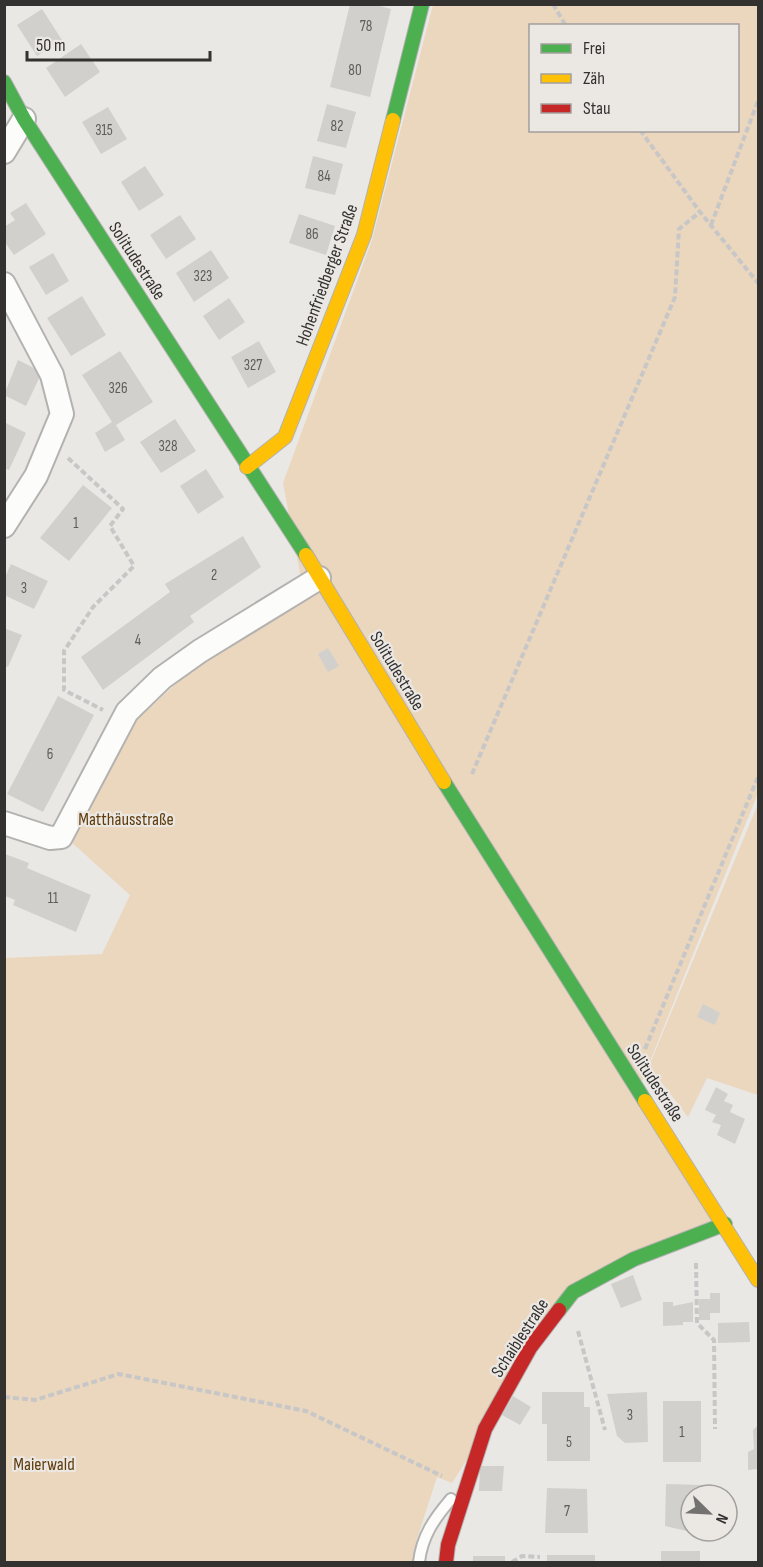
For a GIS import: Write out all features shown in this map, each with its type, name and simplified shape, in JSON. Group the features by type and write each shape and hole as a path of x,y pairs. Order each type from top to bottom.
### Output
{"main road":[{"name":"Hohenfriedberger Straße","path":"247,467 285,437 360,245 422,4"},
{"name":"Solitudestraße","path":"4,82 24,119 247,467 284,519 459,806 759,1280"},
{"name":"Schaiblestraße","path":"446,1563 448,1545 485,1429 530,1348 573,1292 634,1259 725,1224"}],"street":[{"path":"4,152 24,119"},
{"path":"4,284 52,375 62,414 36,476 4,526"},
{"path":"4,824 50,838 61,837 123,720 162,678 200,651 319,578"}],"lane":[{"path":"419,1563 421,1545 433,1520 469,1479"}],"path":[{"path":"553,4 565,24"},
{"path":"711,226 759,101"},
{"path":"641,132 699,212 759,283"},
{"path":"459,806 675,297 680,229 699,212"},
{"path":"49,445 74,463 123,509 110,526 134,566 93,607 64,651 63,671 64,690 123,720"},
{"path":"632,1080 759,777"},
{"path":"695,1235 697,1323 714,1340 715,1430"},
{"path":"560,1310 574,1318 605,1430"},
{"path":"4,1397 35,1400 119,1374 306,1411 441,1476 469,1479"},
{"path":"512,1563 514,1558 522,1556 540,1557"}],"green space":[{"path":"433,5 758,5 758,793 640,1086 725,1224 573,1292 452,1483 437,1477 416,1542 421,1545 419,1562 5,1562 4,958 102,954 130,895 70,841 131,725 200,662 304,594 283,483 372,240"},
{"path":"758,804 758,1095 707,1078 688,1117 649,1066"}],"building":[{"path":"350,4 373,4 391,9 370,97 330,87"},
{"path":"42,9 62,40 37,56 17,25"},
{"path":"81,44 100,72 65,97 46,68"},
{"path":"327,104 356,112 346,148 317,141"},
{"path":"108,107 127,139 101,154 82,122"},
{"path":"313,156 343,164 335,195 305,188"},
{"path":"145,166 164,195 139,211 121,182"},
{"path":"26,203 46,234 14,255 4,241 4,227 15,220 10,213"},
{"path":"299,214 335,226 326,255 289,243"},
{"path":"180,215 196,239 166,259 150,235"},
{"path":"211,250 229,278 194,302 176,273"},
{"path":"53,253 69,281 46,295 29,267"},
{"path":"82,296 106,335 71,356 47,318"},
{"path":"229,298 245,322 219,340 203,316"},
{"path":"259,341 276,372 248,388 231,357"},
{"path":"120,351 153,402 116,425 125,440 105,452 95,433 112,422 82,375"},
{"path":"18,360 42,372 26,406 4,395"},
{"path":"175,419 196,451 161,473 140,442"},
{"path":"4,422 26,433 9,470 4,468"},
{"path":"206,469 224,497 198,514 180,486"},
{"path":"83,485 112,508 69,561 40,538"},
{"path":"243,536 261,567 190,616 194,622 103,690 81,657 170,592 165,584"},
{"path":"11,564 48,581 34,609 4,595 4,579"},
{"path":"4,628 22,635 8,667 4,666"},
{"path":"328,648 339,666 328,672 318,654"},
{"path":"58,696 94,715 43,812 7,794"},
{"path":"5,854 29,863 27,868 91,895 76,932 13,905 15,900 5,896"},
{"path":"703,1004 720,1013 715,1025 697,1017"},
{"path":"716,1087 728,1094 724,1101 733,1105 730,1112 745,1119 735,1144 717,1135 721,1125 712,1122 716,1115 705,1110"},
{"path":"633,1275 642,1300 621,1308 611,1284"},
{"path":"710,1293 720,1293 720,1313 710,1313 710,1320 699,1320 699,1299 710,1299"},
{"path":"663,1302 673,1302 673,1306 693,1302 693,1322 663,1326"},
{"path":"749,1322 750,1342 718,1343 718,1323"},
{"path":"542,1392 584,1392 584,1407 590,1407 590,1461 547,1461 547,1424 542,1424"},
{"path":"647,1392 648,1442 625,1443 617,1436 607,1394"},
{"path":"513,1396 531,1407 520,1425 502,1415"},
{"path":"663,1401 701,1401 701,1462 663,1462"},
{"path":"758,1425 758,1469 748,1470 748,1452 754,1449 753,1430"},
{"path":"480,1466 504,1466 502,1491 479,1491"},
{"path":"666,1484 679,1484 679,1529 665,1526"},
{"path":"547,1488 587,1489 588,1533 545,1533"},
{"path":"661,1551 700,1551 700,1562 661,1562"},
{"path":"547,1555 595,1555 595,1562 547,1562"},
{"path":"473,1556 505,1556 505,1562 473,1562"}],"traffic: fast":[{"path":"393,120 422,4"},
{"path":"4,82 24,119 306,555"},
{"path":"444,782 645,1101"},
{"path":"559,1310 573,1292 634,1259 725,1224"}],"traffic: slow":[{"path":"247,467 285,437 364,235 393,120"},
{"path":"306,555 444,782"},
{"path":"645,1101 758,1280"}],"traffic: jam":[{"path":"446,1562 448,1545 485,1429 530,1348 559,1310"}],"park label":[{"name":"Matthäusstraße","path":"126,819"},
{"name":"Maierwald","path":"44,1464"}]}
